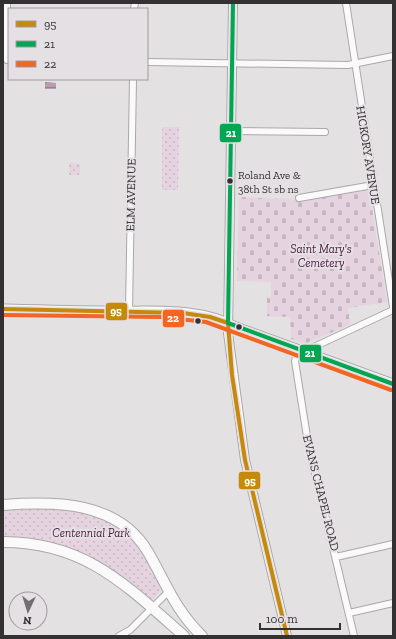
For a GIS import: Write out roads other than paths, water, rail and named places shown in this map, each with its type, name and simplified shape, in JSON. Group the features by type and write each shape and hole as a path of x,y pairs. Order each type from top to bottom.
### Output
{"main road":[{"path":"3,309 192,314 210,317 393,384"},
{"path":"3,505 72,505 94,510 118,520 140,541 168,592 181,612 202,636"},
{"path":"3,542 44,545 74,554 114,576 184,636"}],"street":[{"path":"7,3 8,60"},
{"path":"233,3 228,323 232,375 245,460 287,636"},
{"path":"340,3 346,3"},
{"name":"HICKORY AVENUE","path":"346,3 354,64 393,307"},
{"path":"148,62 348,65 393,56"},
{"name":"ELM AVENUE","path":"129,312 133,80"},
{"path":"231,131 325,132"},
{"path":"299,198 373,185"},
{"path":"300,351 393,310"},
{"name":"EVANS CHAPEL ROAD","path":"300,351 295,360 305,428 354,636"},
{"path":"336,557 393,544"},
{"path":"118,636 129,633 168,592"},
{"path":"349,614 393,603"}],"place":[{"name":"Roland Ave & 38th St sb ns","path":"230,181"}],"park label":[{"name":"Saint Mary's Cemetery","path":"321,256"},
{"name":"Centennial Park","path":"91,533"}]}
